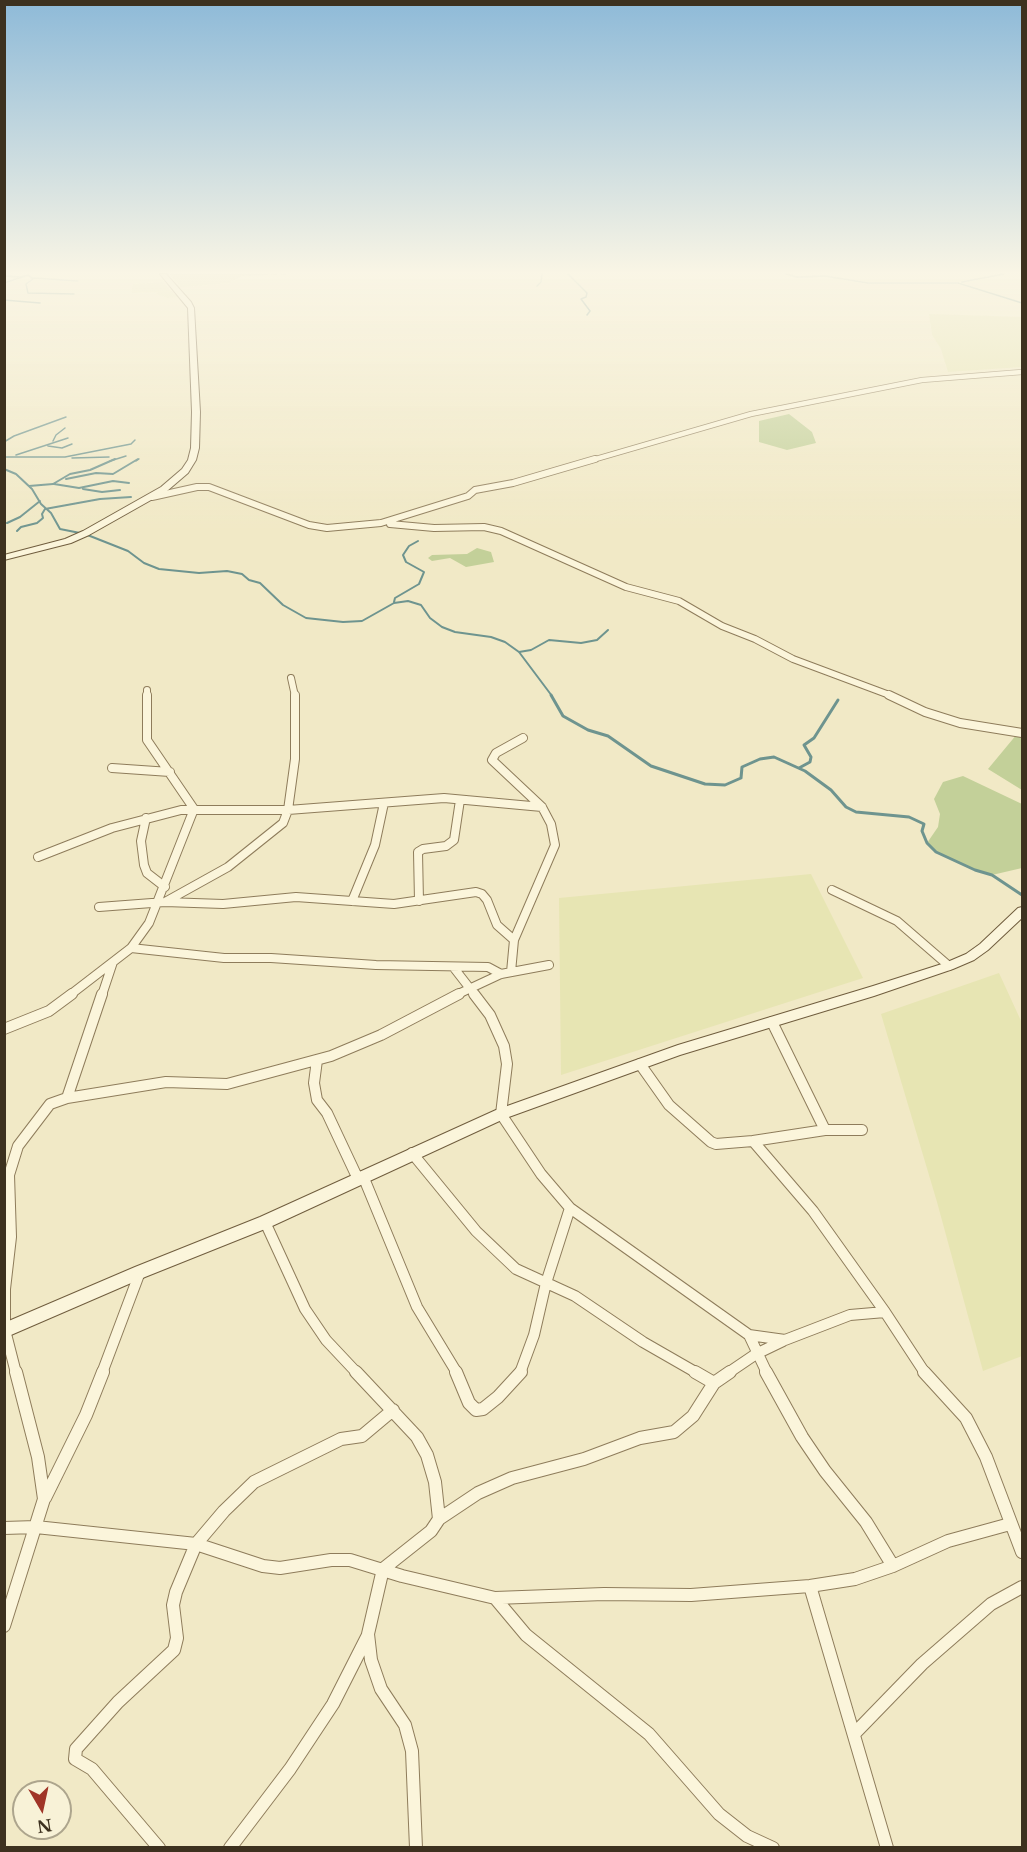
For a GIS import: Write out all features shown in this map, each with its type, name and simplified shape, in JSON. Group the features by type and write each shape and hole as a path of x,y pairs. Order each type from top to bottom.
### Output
{"street":[{"path":"4,558 86,533 152,497 185,471 192,460 195,448 193,360"},
{"path":"381,523 459,499 476,490 513,483 562,466 605,457 725,421 922,380 1023,372"},
{"path":"152,497 197,487 209,487 309,525 327,528 381,523 434,528 484,526 501,531 626,587 679,601 722,626 762,642 793,659 878,690 925,712 960,723 1023,733"},
{"path":"162,902 228,867 283,823 288,810 295,759 296,694 291,678"},
{"path":"147,690 147,740 195,809"},
{"path":"506,973 514,940 555,845 551,824 542,807 492,760 496,753 523,738"},
{"path":"111,768 170,772"},
{"path":"38,856 146,818 195,809 288,810 444,798 542,807"},
{"path":"419,901 418,852 423,849 447,846 454,840 457,834 460,800"},
{"path":"352,901 375,845 384,803"},
{"path":"4,1029 49,1011 131,948 162,902 165,887 195,809"},
{"path":"146,818 141,841 144,865 147,873 165,887"},
{"path":"832,890 897,921 949,966"},
{"path":"99,907 162,902 223,904 296,897 370,904 419,901 458,893 482,894 488,900 497,925 514,940"},
{"path":"5,1330 265,1222 501,1114 640,1064 949,966 970,957 984,947 1023,911"},
{"path":"131,948 224,958 271,958 454,968 488,967 506,973"},
{"path":"67,1098 114,961"},
{"path":"44,1499 38,1457 5,1330 4,1289 11,1237 9,1175 18,1146 50,1104 67,1098 166,1082 227,1084 317,1060 373,1039 470,988 506,973 549,965"},
{"path":"454,968 490,1015 504,1046 507,1064 501,1114 541,1174 570,1208 749,1335 785,1340"},
{"path":"772,1022 825,1130"},
{"path":"317,1060 314,1083 317,1100 327,1113 389,1234 417,1307 456,1371 469,1403 476,1410 483,1409 498,1397 522,1371 534,1335 546,1283 570,1208"},
{"path":"640,1064 669,1105 711,1142 753,1141 825,1130 862,1130"},
{"path":"753,1141 813,1211 885,1312 922,1370 966,1418 986,1457 1010,1524 1023,1552"},
{"path":"412,1153 476,1231 516,1269 575,1296 643,1342 714,1383"},
{"path":"265,1222 304,1309 326,1340 417,1437 427,1455 435,1482 439,1519"},
{"path":"4,1626 44,1499 86,1415 140,1272"},
{"path":"230,1848 290,1769 333,1704 368,1634 383,1569 431,1531 439,1519 478,1492 512,1478 584,1459 640,1438 674,1432 693,1416 714,1383 756,1354 785,1340 850,1315 885,1312"},
{"path":"749,1335 756,1354 802,1437 825,1471 866,1522 893,1566"},
{"path":"159,1848 92,1769 75,1759 75,1752 118,1702 174,1650 177,1638 173,1605 176,1592 196,1544 224,1510 254,1482 341,1439 362,1436 393,1410"},
{"path":"4,1528 36,1527 196,1544 263,1566 280,1568 331,1560 350,1560 402,1576 495,1598 604,1594 691,1595 810,1586 855,1579 893,1566 948,1540 1010,1524"},
{"path":"810,1586 887,1848"},
{"path":"855,1733 922,1664 991,1604 1023,1587"},
{"path":"495,1598 526,1635 649,1734 719,1814 747,1836 773,1848"},
{"path":"368,1634 371,1660 381,1689 405,1725 412,1751 416,1848"}],"shaded area":[{"path":"944,360 1022,360 1022,367 948,372"},
{"path":"811,874 863,978 561,1075 559,898"},
{"path":"999,973 1022,1023 1022,1356 983,1371 937,1202 881,1014"}],"green space":[{"path":"789,414 812,432 816,443 787,450 759,442 759,421"},
{"path":"477,548 491,552 494,562 466,567 450,558 432,561 428,558 432,555 467,554"},
{"path":"1022,728 1022,790 988,769"},
{"path":"963,776 1022,804 1022,868 992,875 975,870 936,852 927,843 938,827 940,814 934,799 943,782"}],"waterway":[{"path":"4,442 14,436 66,417"},
{"path":"53,441 56,435 65,428"},
{"path":"16,455 68,438"},
{"path":"4,457 65,457 131,444 135,440"},
{"path":"48,446 62,448 72,444"},
{"path":"112,461 126,456"},
{"path":"72,458 109,457"},
{"path":"66,479 96,473 113,474 138,459"},
{"path":"29,486 53,484 70,474 90,470 112,461"},
{"path":"4,469 16,474 32,489 39,501"},
{"path":"54,484 79,488 113,481 129,483"},
{"path":"83,489 102,492 120,490"},
{"path":"46,509 100,499 131,497"},
{"path":"7,523 20,517 39,501"},
{"path":"39,501 46,509"},
{"path":"17,531 21,527 37,523 43,518 42,514 46,509"},
{"path":"46,509 60,529 85,534 128,551 144,563 159,569 199,573 227,571 242,574 249,580 260,583 283,605 306,618 343,622 362,621 394,603 408,601 421,605 430,618 442,627 455,632 491,637 505,642 519,652"},
{"path":"394,602 395,598 419,584 424,572 406,562 403,555 409,546 418,541"},
{"path":"519,652 531,650 549,640 581,643 597,640 608,630"},
{"path":"519,652 552,696"},
{"path":"551,695 563,716 588,730 608,736 651,766 705,784 725,785 741,778 742,767 760,759 774,757 805,771 831,790 846,807 856,812 909,817 924,824 922,831 927,843 936,852 975,870 992,875 1022,895"},
{"path":"799,768 810,762 811,757 804,745 814,738 838,700"}]}
